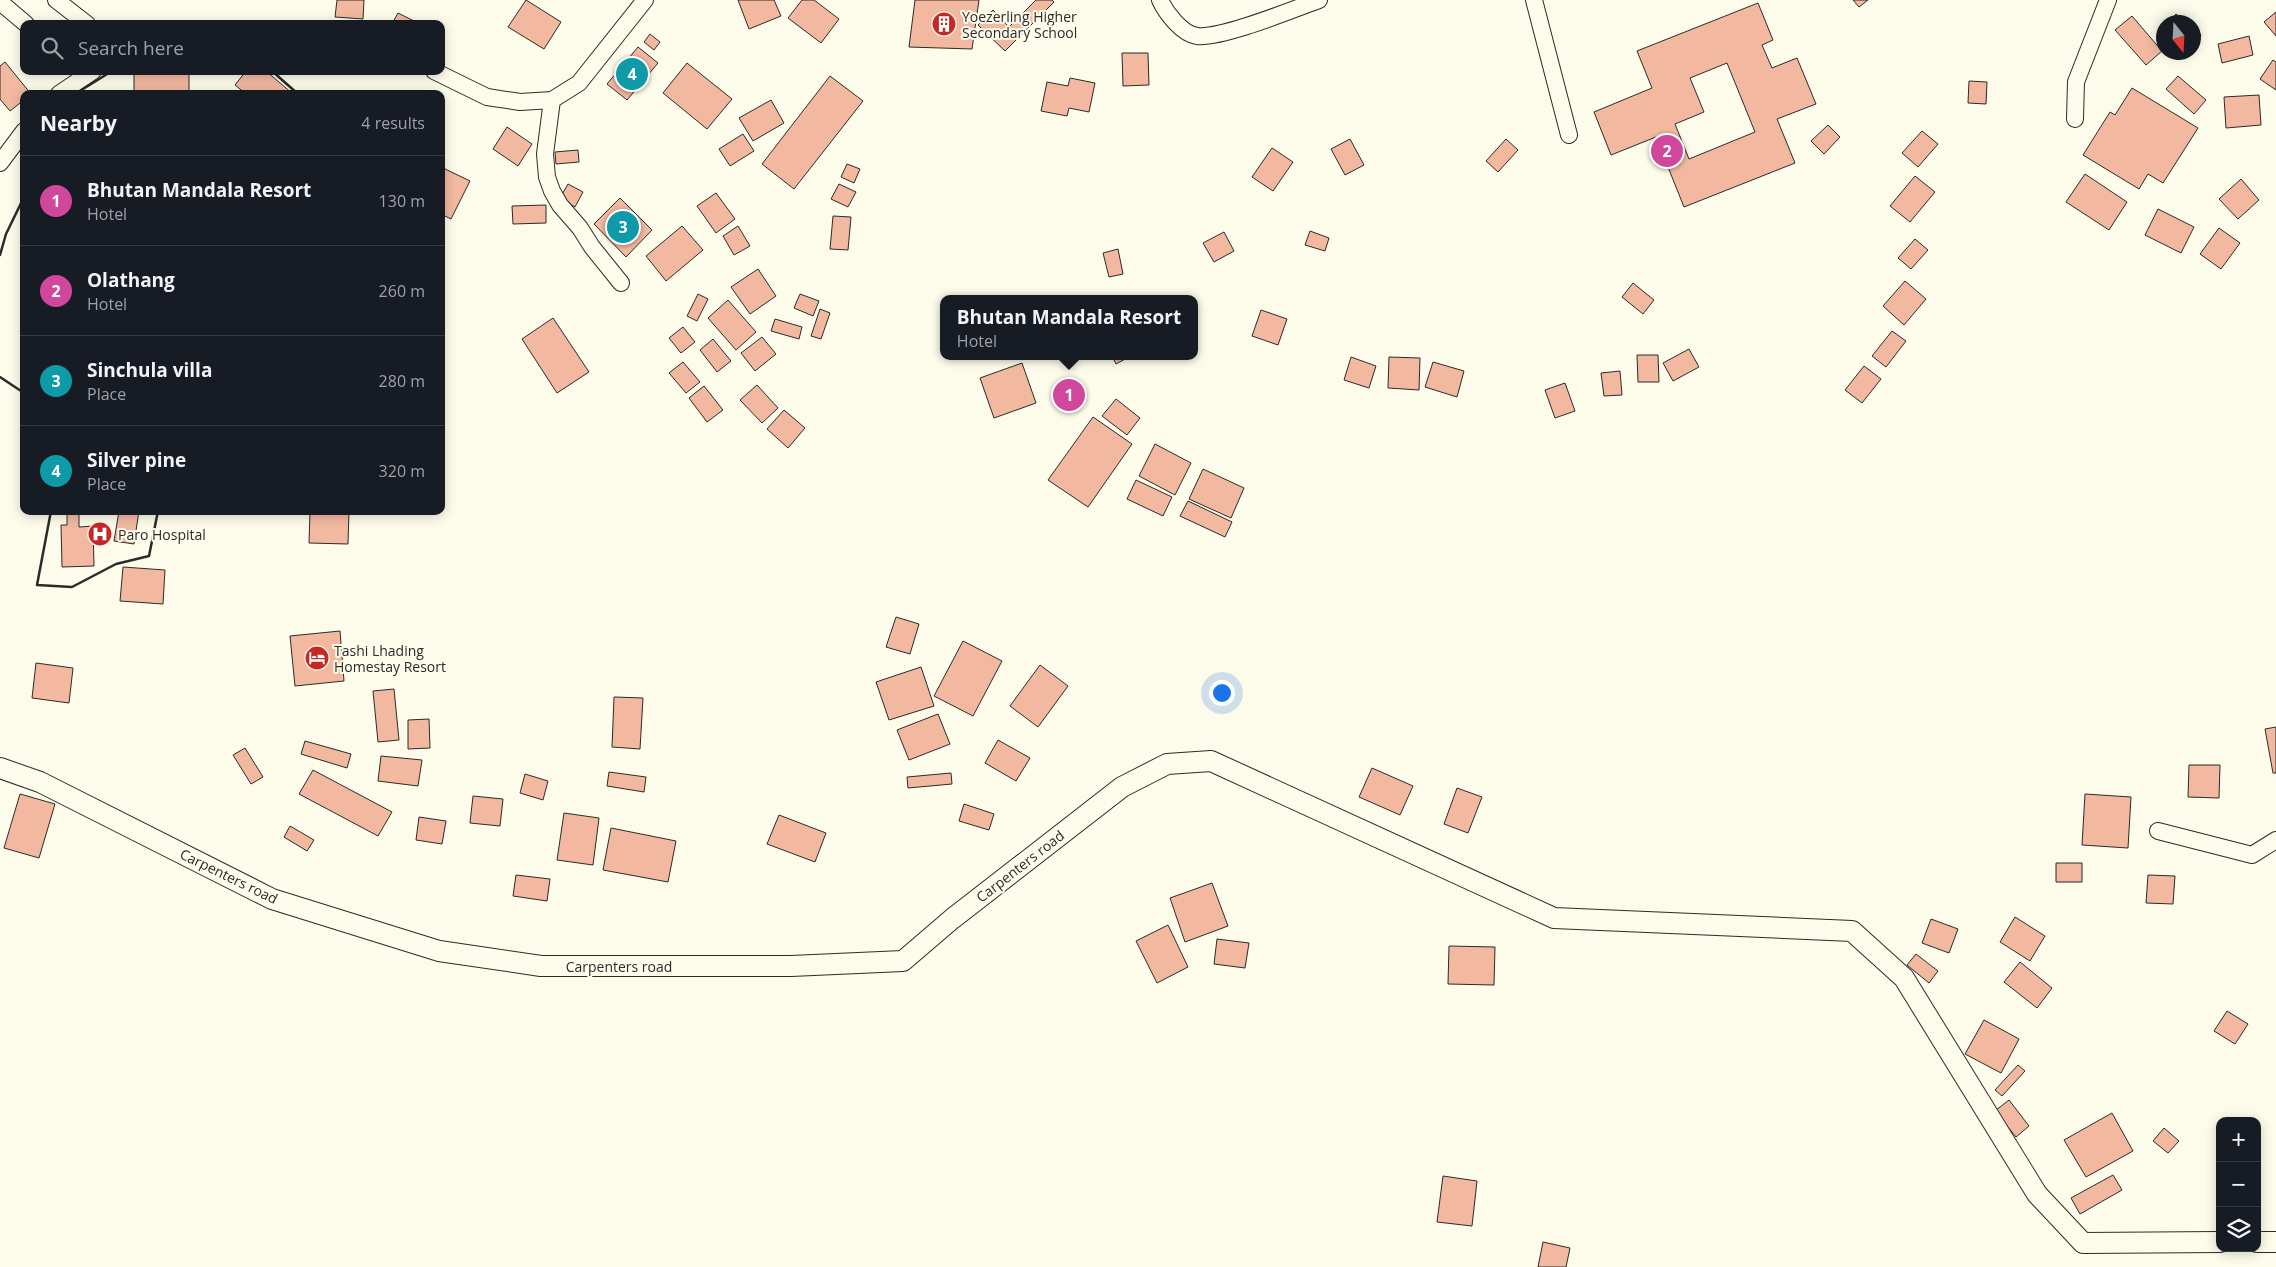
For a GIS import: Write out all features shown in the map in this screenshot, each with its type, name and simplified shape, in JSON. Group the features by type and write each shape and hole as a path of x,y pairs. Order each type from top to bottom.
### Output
{"street":[{"path":"56,0 82,20"},
{"path":"442,75 487,97 520,102 552,100 579,83 645,0"},
{"path":"1160,0 1165,12 1178,25 1196,36 1220,34 1319,0"},
{"path":"1534,0 1569,135"},
{"path":"2074,119 2076,82 2108,0"},
{"path":"0,2 21,20"},
{"path":"65,90 86,75"},
{"path":"552,100 545,154 547,177 552,191 560,205 580,228 592,248 621,283"},
{"path":"0,162 20,137"},
{"name":"Carpenters road","path":"0,768 40,782 272,898 439,951 541,966 791,966 903,961 952,919 1122,787 1167,764 1211,761 1554,918 1852,931 1904,978 2037,1194 2083,1243 2216,1242"},
{"path":"2158,831 2252,855 2276,840"},
{"path":"2261,1242 2276,1242"}],"building":[{"path":"337,0 364,0 363,19 335,17"},
{"path":"526,0 561,22 544,49 508,27"},
{"path":"738,0 774,0 781,16 749,29"},
{"path":"802,0 814,0 839,19 821,43 788,18"},
{"name":"Yoezerling Higher Secondary School","path":"915,0 979,0 972,49 909,47"},
{"path":"1036,0 1052,0 1054,2 1005,51 978,25 993,10 1009,27"},
{"path":"1853,0 1868,0 1859,7"},
{"path":"1758,3 1773,40 1762,45 1772,68 1797,58 1816,104 1777,119 1795,163 1684,207 1656,137 1611,155 1594,112 1652,88 1637,51","holes":["1727,63 1755,132 1689,159 1675,124 1704,112 1690,78"]},
{"path":"2276,12 2276,36 2264,22"},
{"path":"398,13 412,20 394,20"},
{"path":"2132,16 2156,44 2156,56 2146,65 2115,30"},
{"path":"650,34 660,42 654,50 644,42"},
{"path":"2249,36 2253,55 2222,63 2218,44"},
{"path":"638,47 658,63 627,100 607,84"},
{"path":"1122,53 1148,53 1149,85 1123,86"},
{"path":"2273,60 2276,62 2276,90 2260,79"},
{"path":"5,62 28,90 20,90 20,103 10,111 0,99 0,66"},
{"path":"687,63 732,99 707,129 663,93"},
{"path":"134,75 189,75 189,90 134,90"},
{"path":"243,75 271,75 288,90 241,90 235,85"},
{"path":"830,76 863,101 794,189 762,164"},
{"path":"2178,76 2206,100 2194,114 2166,89"},
{"path":"1070,78 1095,83 1089,112 1069,108 1067,116 1041,111 1047,82 1068,86"},
{"path":"1969,81 1987,82 1986,104 1968,103"},
{"path":"2132,88 2198,128 2163,183 2148,174 2139,189 2083,155 2110,112 2115,115"},
{"path":"2259,95 2261,125 2226,128 2224,97"},
{"path":"771,100 784,123 753,141 739,118"},
{"path":"1828,125 1840,137 1824,154 1811,141"},
{"path":"507,127 532,144 518,166 493,149"},
{"path":"1922,131 1938,144 1918,167 1902,153"},
{"path":"743,134 754,151 730,166 719,149"},
{"path":"1350,139 1364,165 1345,175 1331,149"},
{"path":"1506,139 1518,150 1498,172 1486,161"},
{"path":"1272,148 1293,162 1273,191 1252,177"},
{"path":"578,150 579,162 556,164 555,152"},
{"path":"847,164 860,169 854,183 841,177"},
{"path":"445,169 470,181 451,219 445,216"},
{"path":"2085,174 2127,202 2109,230 2066,202"},
{"path":"1915,176 1935,192 1910,222 1890,206"},
{"path":"2241,179 2259,200 2238,219 2219,199"},
{"path":"568,184 583,192 575,207 560,198"},
{"path":"839,184 856,192 848,207 831,199"},
{"path":"716,193 735,219 716,233 697,206"},
{"path":"620,198 652,230 626,257 594,224"},
{"path":"546,205 546,223 513,224 512,206"},
{"path":"2158,209 2194,227 2181,253 2145,235"},
{"path":"833,216 851,217 848,250 830,249"},
{"path":"682,226 703,250 666,281 646,256"},
{"path":"738,226 750,246 734,255 723,236"},
{"path":"2219,228 2240,243 2221,269 2200,254"},
{"path":"1310,231 1329,238 1325,251 1305,245"},
{"path":"1224,232 1234,251 1214,262 1203,243"},
{"path":"1915,239 1928,250 1911,269 1898,258"},
{"path":"1118,249 1123,274 1109,277 1103,253"},
{"path":"758,269 776,296 750,314 731,287"},
{"path":"1905,281 1926,299 1904,325 1883,306"},
{"path":"1633,283 1654,300 1643,314 1622,297"},
{"path":"698,294 708,299 697,321 687,316"},
{"path":"800,294 819,301 813,316 794,308"},
{"path":"728,300 756,332 736,350 708,318"},
{"path":"820,309 830,313 821,339 811,336"},
{"path":"1261,310 1287,319 1278,345 1252,336"},
{"path":"553,318 589,372 557,393 522,339"},
{"path":"775,319 802,327 799,339 771,331"},
{"path":"683,327 695,342 681,353 669,338"},
{"path":"1892,331 1906,341 1886,367 1872,356"},
{"path":"762,337 776,354 755,371 741,353"},
{"path":"713,339 731,361 717,372 700,350"},
{"path":"1689,349 1699,367 1673,381 1663,363"},
{"path":"1637,355 1658,355 1659,382 1638,382"},
{"path":"1351,357 1376,366 1369,388 1344,380"},
{"path":"1389,357 1420,358 1419,390 1388,388"},
{"path":"1114,360 1124,360 1116,364"},
{"path":"683,362 700,382 686,393 669,373"},
{"path":"1433,362 1464,371 1457,397 1425,387"},
{"path":"1022,363 1036,403 994,418 980,378"},
{"path":"1864,366 1881,379 1862,403 1845,390"},
{"path":"1620,371 1622,395 1604,396 1601,373"},
{"path":"1565,383 1575,411 1555,418 1545,390"},
{"path":"757,385 778,408 762,423 740,400"},
{"path":"704,386 723,410 707,422 689,398"},
{"path":"1116,399 1140,418 1127,435 1102,416"},
{"path":"784,410 805,428 788,448 767,429"},
{"path":"1093,417 1132,444 1088,507 1048,480"},
{"path":"1155,444 1191,463 1175,495 1139,476"},
{"path":"1203,469 1244,488 1231,518 1189,499"},
{"path":"1136,480 1172,497 1163,516 1127,499"},
{"path":"1188,501 1232,522 1225,537 1180,516"},
{"path":"67,515 79,515 79,527 93,526 94,566 62,567 61,525 67,525"},
{"path":"118,515 138,515 134,544 114,541"},
{"path":"310,515 349,515 348,544 309,543"},
{"path":"123,567 165,570 163,604 120,601"},
{"path":"896,617 919,624 910,654 886,647"},
{"name":"Tashi Lhading Homestay Resort","path":"340,631 344,681 295,686 290,636"},
{"path":"963,641 1002,661 973,716 934,696"},
{"path":"36,663 73,668 69,703 32,698"},
{"path":"1040,665 1068,686 1038,727 1010,706"},
{"path":"921,667 934,706 889,720 876,682"},
{"path":"394,689 399,740 378,742 373,691"},
{"path":"614,697 643,698 640,749 612,747"},
{"path":"938,714 950,744 909,760 897,730"},
{"path":"429,719 430,748 408,749 408,720"},
{"path":"2276,727 2276,773 2273,773 2265,729"},
{"path":"998,740 1030,758 1016,781 985,763"},
{"path":"305,741 351,754 347,768 301,754"},
{"path":"245,748 263,777 251,784 233,755"},
{"path":"381,756 422,760 418,786 378,781"},
{"path":"2189,765 2220,765 2219,798 2188,797"},
{"path":"1372,768 1413,786 1400,815 1359,797"},
{"path":"313,770 392,812 378,836 299,794"},
{"path":"609,772 646,777 644,792 607,786"},
{"path":"951,773 952,784 908,788 907,777"},
{"path":"525,774 548,781 543,800 520,793"},
{"path":"1457,788 1482,797 1468,833 1444,824"},
{"path":"20,794 55,804 39,858 4,848"},
{"path":"2085,794 2131,797 2128,848 2082,845"},
{"path":"473,796 503,799 500,826 470,823"},
{"path":"964,804 994,814 989,830 959,821"},
{"path":"564,813 599,818 593,865 557,860"},
{"path":"779,815 826,833 815,862 767,844"},
{"path":"419,817 446,821 442,844 416,840"},
{"path":"290,826 314,840 307,851 284,837"},
{"path":"611,828 676,841 668,882 603,870"},
{"path":"2056,863 2082,863 2082,882 2056,882"},
{"path":"516,875 550,879 547,901 513,896"},
{"path":"2148,875 2175,876 2173,904 2146,903"},
{"path":"1212,883 1228,926 1185,942 1170,898"},
{"path":"2015,917 2045,936 2030,961 2000,942"},
{"path":"1931,919 1958,929 1949,953 1922,943"},
{"path":"1168,925 1188,967 1157,983 1136,941"},
{"path":"1217,939 1249,943 1245,968 1214,964"},
{"path":"1449,946 1495,947 1494,985 1448,984"},
{"path":"1916,954 1938,971 1929,983 1907,965"},
{"path":"2020,962 2052,988 2037,1008 2004,982"},
{"path":"2227,1011 2248,1024 2235,1044 2214,1031"},
{"path":"1984,1020 2019,1039 2001,1073 1965,1054"},
{"path":"2018,1065 2025,1071 2002,1096 1995,1090"},
{"path":"2009,1100 2029,1126 2016,1137 1995,1111"},
{"path":"2112,1113 2133,1151 2086,1177 2064,1140"},
{"path":"2164,1128 2179,1141 2168,1153 2153,1141"},
{"path":"2113,1175 2122,1190 2080,1214 2071,1198"},
{"path":"1443,1176 1477,1181 1472,1226 1437,1222"},
{"path":"1543,1242 1570,1248 1566,1267 1538,1267"}],"wall":[{"path":"81,90 106,75"},
{"path":"277,75 293,90"},
{"path":"0,255 6,234 20,205"},
{"path":"0,377 20,390"},
{"path":"50,515 37,585 72,587 116,564 149,556 157,515"}],"place":[{"name":"Yoezerling Higher Secondary School","path":"944,24"},
{"name":"Silver pine","path":"632,74"},
{"name":"Olathang","path":"1667,151"},
{"name":"Sinchula villa","path":"623,227"},
{"name":"Bhutan Mandala Resort","path":"1069,395"},
{"name":"Paro Hospital","path":"100,534"},
{"name":"Tashi Lhading Homestay Resort","path":"317,658"}]}
